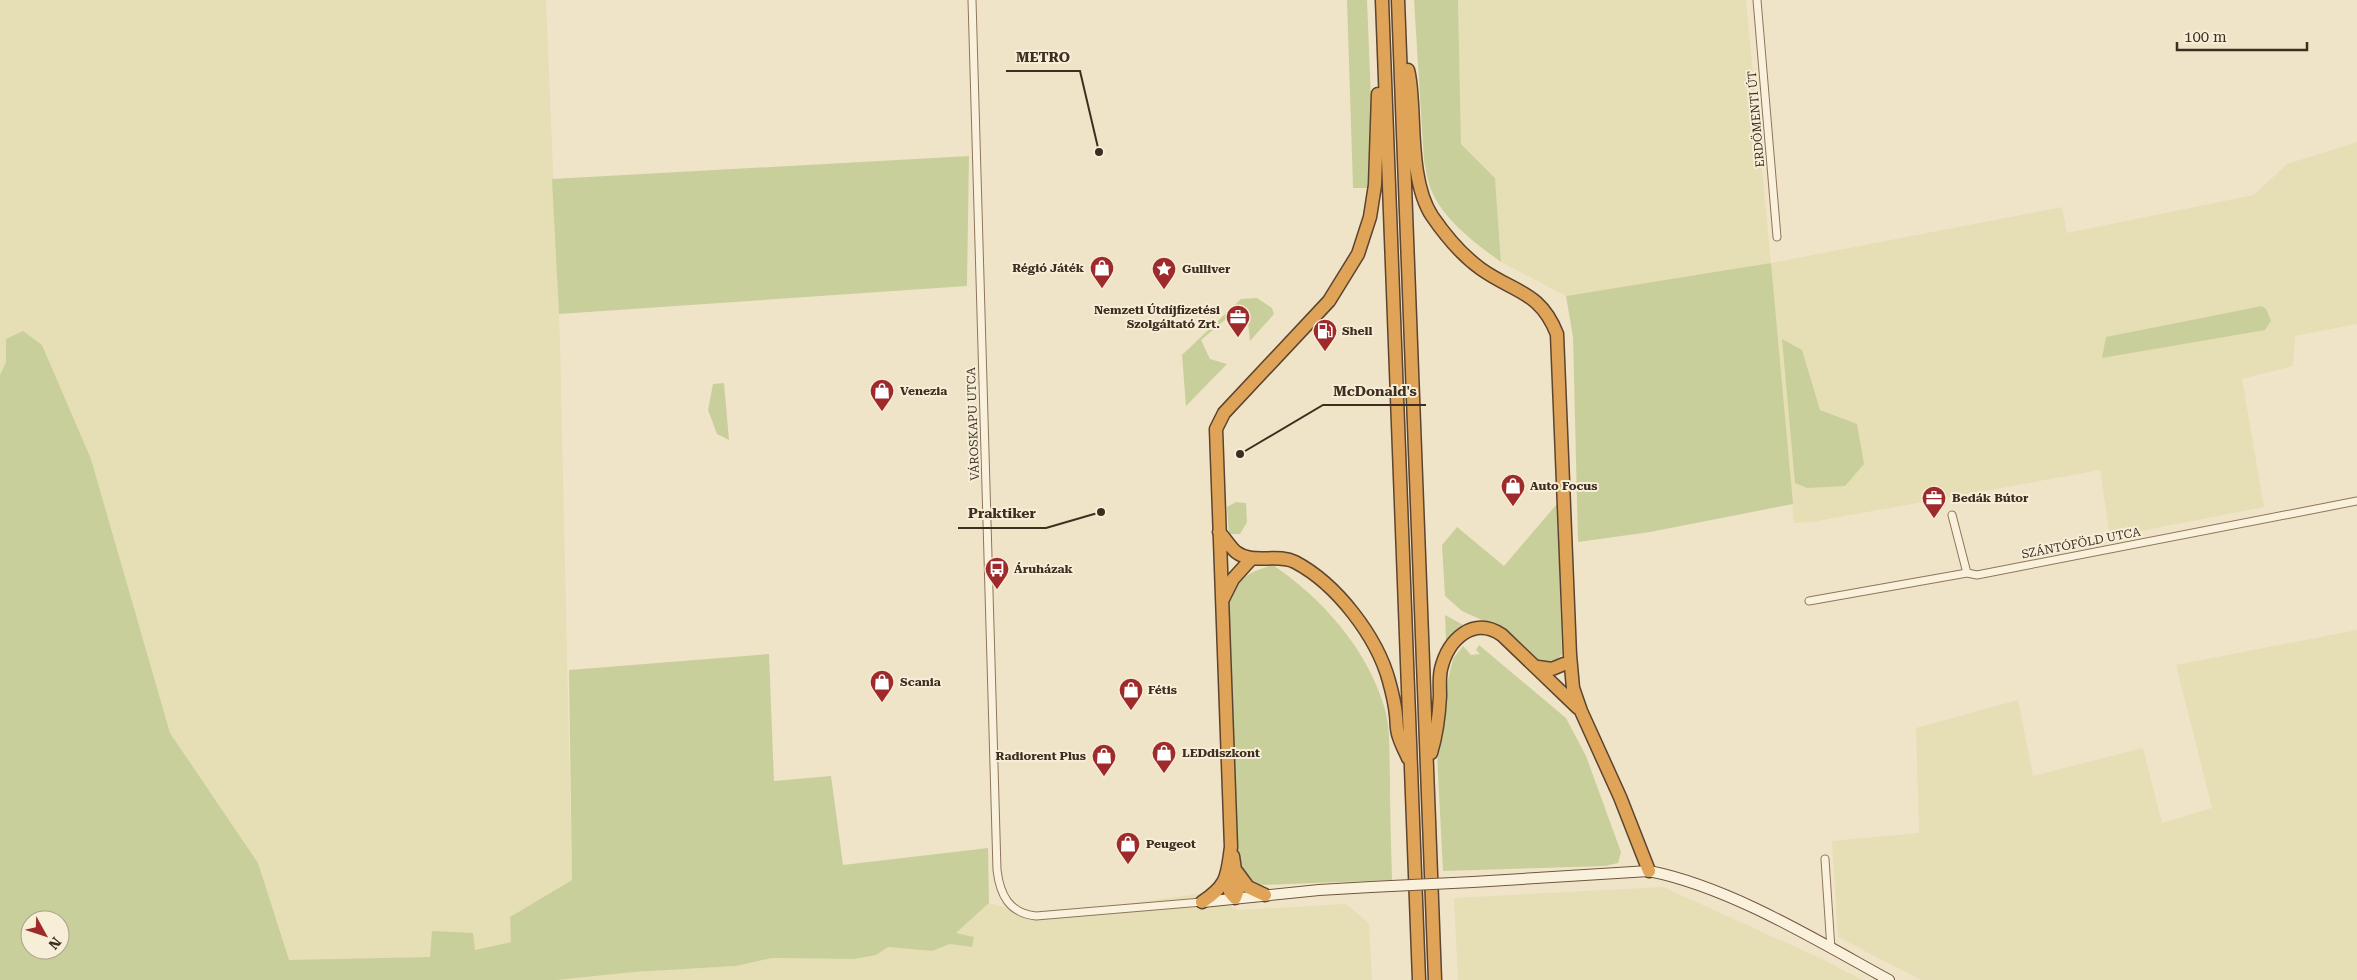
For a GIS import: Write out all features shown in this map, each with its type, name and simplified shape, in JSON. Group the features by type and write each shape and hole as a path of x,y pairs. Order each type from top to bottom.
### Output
{"highway":[{"path":"1382,0 1419,980"},
{"path":"1398,0 1436,980"},
{"path":"1234,898 1238,890 1232,874 1215,436 1217,425 1224,413 1335,293 1353,262 1370,217 1375,185 1378,70 1384,32"},
{"path":"1400,43 1410,75 1416,163 1431,214 1454,243 1480,268 1506,285 1533,299 1543,307 1551,318 1557,334 1567,659 1573,688 1581,711 1620,797 1649,871"},
{"path":"1219,532 1236,552 1247,559"},
{"path":"1221,562 1228,565 1247,559 1286,558 1331,590 1367,631 1385,667 1393,697 1399,738 1411,766"},
{"path":"1222,602 1229,585 1247,559"},
{"path":"1428,763 1437,734 1441,670 1455,641 1470,630 1483,627 1493,629 1538,667 1581,711"},
{"path":"1538,667 1552,669 1567,659"},
{"path":"1562,691 1567,659"},
{"path":"1232,874 1248,887 1265,895"},
{"path":"1202,902 1219,890 1232,874"}],"street":[{"name":"VÁROSKAPU UTCA","path":"972,0 997,870 1002,896 1008,904 1019,912 1036,916 1202,902"},
{"name":"ERDŐMENTI ÚT","path":"1756,0 1777,236"},
{"name":"SZÁNTÓFÖLD UTCA","path":"1809,601 1967,573 1977,574 2357,502"},
{"path":"1952,515 1967,573"},
{"path":"1825,859 1831,949"},
{"path":"1202,902 1371,887 1649,871 1672,875 1711,888 1889,980"}],"shaded area":[{"path":"0,0 546,0 560,341 572,880 510,917 512,942 475,950 433,931 430,957 288,961 258,863 170,733 91,459 42,345 6,362 0,375"},
{"path":"1458,0 1746,0 1771,263 2062,207 2067,233 2254,195 2287,164 2357,142 2357,324 2295,336 2293,366 2242,379 2264,507 2110,537 2100,470 1812,522 1794,523 1771,264 1566,296 1501,262 1495,178 1461,145"},
{"path":"2357,630 2357,980 1921,980 1838,937 1832,841 1919,833 1916,728 2018,700 2033,776 2143,748 2162,823 2212,808 2176,665"},
{"path":"1663,887 1822,959 1862,980 1458,980 1454,898"},
{"path":"1206,893 1238,910 1346,904 1369,923 1372,980 557,980 634,972 736,966 772,958 854,959 876,955 888,947 932,951 950,944 972,947 956,933 989,903 1036,916"}],"green space":[{"path":"1347,0 1367,0 1372,122 1369,188 1353,188"},
{"path":"1414,0 1458,0 1461,144 1495,178 1501,262 1469,237 1449,218 1441,208 1429,184 1424,161"},
{"path":"969,156 967,286 559,314 552,179"},
{"path":"1771,263 1793,504 1650,532 1578,542 1573,337 1566,296"},
{"path":"1257,298 1272,308 1274,314 1250,341 1248,322 1233,313 1201,340 1210,359 1227,364 1186,406 1182,355 1241,299"},
{"path":"2262,306 2266,309 2271,321 2265,330 2102,358 2106,337"},
{"path":"23,331 42,345 91,459 170,733 258,863 289,960 430,957 432,931 473,933 475,950 511,942 510,917 572,880 569,670 769,654 774,781 831,776 843,865 988,848 989,903 956,933 974,937 972,947 950,944 932,951 888,947 876,955 854,959 772,958 736,966 634,972 557,980 0,980 0,375 6,362 6,339"},
{"path":"1782,339 1802,350 1820,410 1857,424 1864,464 1845,486 1807,488 1795,483"},
{"path":"724,383 729,440 717,434 708,410 713,384"},
{"path":"1236,502 1246,503 1247,522 1240,534 1229,534 1227,507"},
{"path":"1557,504 1562,654 1554,664 1540,664 1504,630 1462,611 1445,596 1442,545 1457,527 1504,566"},
{"path":"1273,565 1309,593 1340,626 1366,665 1384,706 1390,750 1392,880 1255,884 1248,880 1239,860 1234,814 1227,606 1234,589 1244,578 1249,574"},
{"path":"1445,615 1467,627 1456,631 1446,640"},
{"path":"1479,645 1566,718 1586,756 1621,852 1618,863 1605,866 1443,871 1437,754 1444,718 1447,684 1453,659 1463,646 1471,655 1480,654 1476,650"}],"place":[{"name":"METRO","path":"1099,152"},
{"name":"Régió Játék","path":"1102,289"},
{"name":"Gulliver","path":"1164,290"},
{"name":"Nemzeti Útdíjfizetési Szolgáltató Zrt.","path":"1238,338"},
{"name":"Shell","path":"1325,352"},
{"name":"Venezia","path":"882,412"},
{"name":"McDonald's","path":"1240,454"},
{"name":"Auto Focus","path":"1513,507"},
{"name":"Praktiker","path":"1101,512"},
{"name":"Bedák Bútor","path":"1934,519"},
{"name":"Áruházak","path":"997,590"},
{"name":"Scania","path":"882,703"},
{"name":"Fétis","path":"1131,711"},
{"name":"LEDdiszkont","path":"1164,774"},
{"name":"Radiorent Plus","path":"1104,777"},
{"name":"Peugeot","path":"1128,865"}]}
